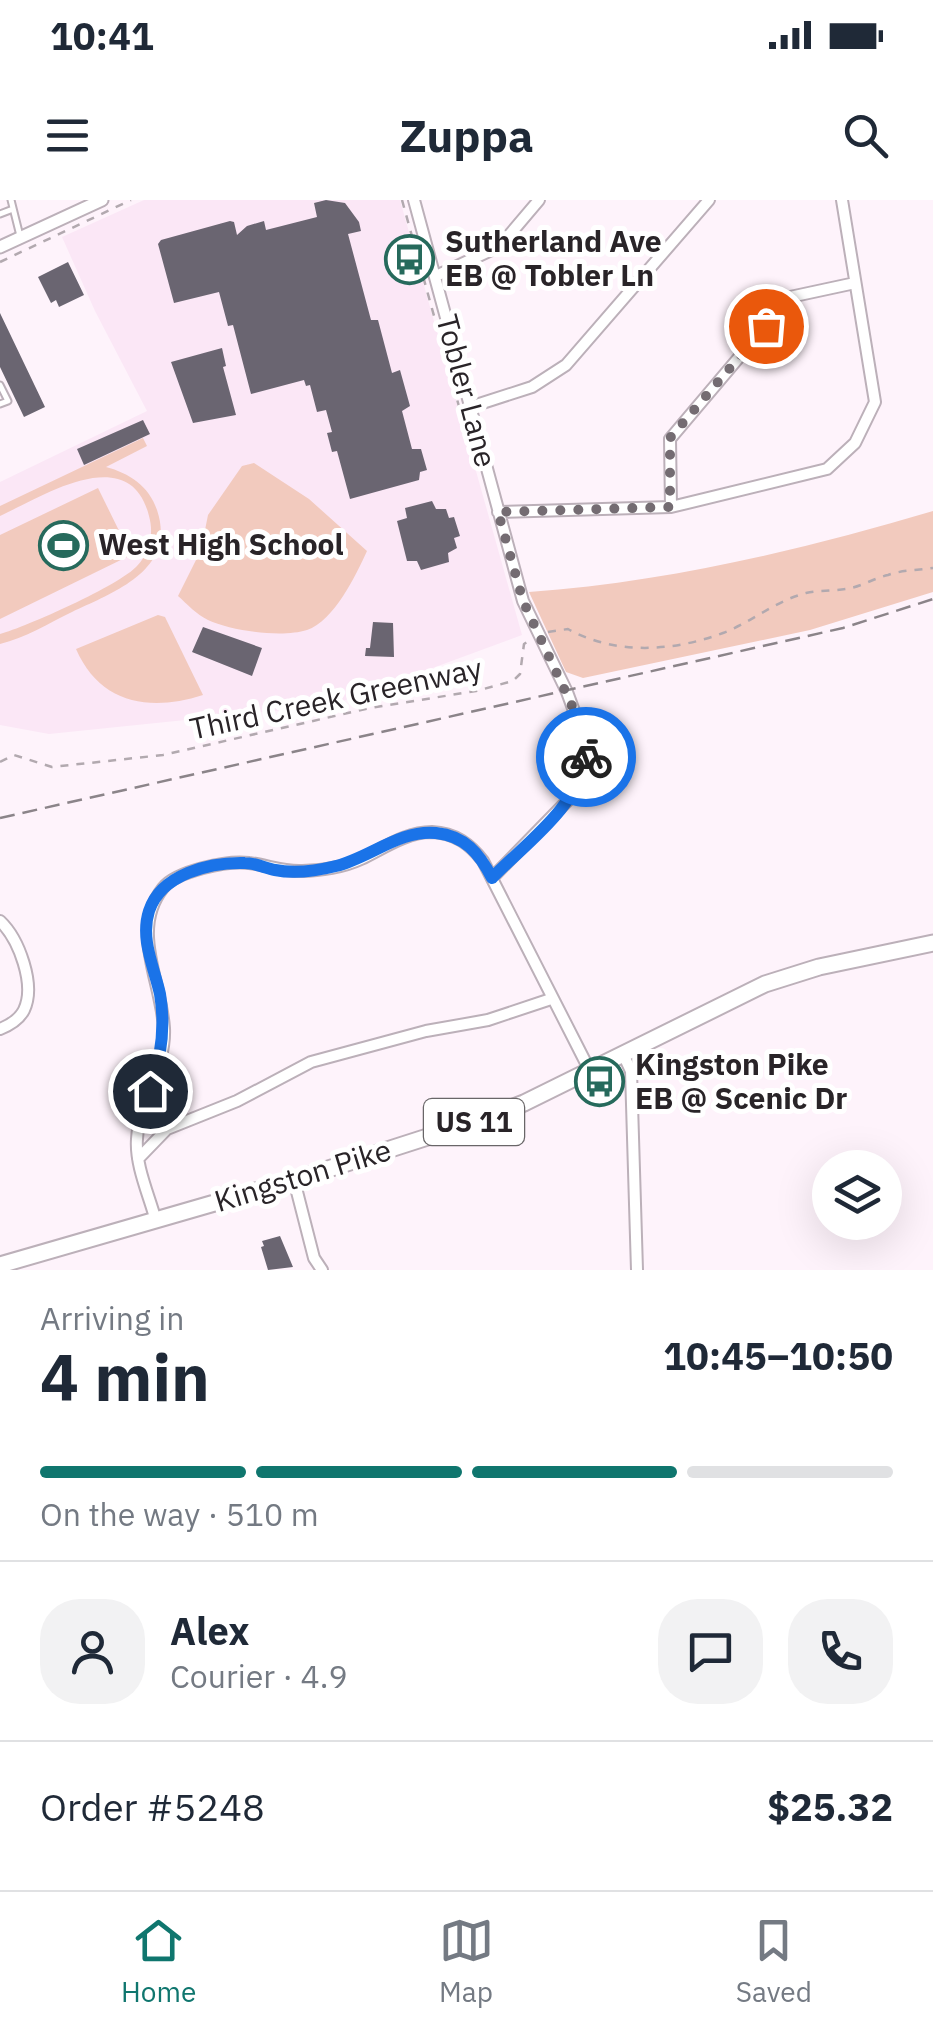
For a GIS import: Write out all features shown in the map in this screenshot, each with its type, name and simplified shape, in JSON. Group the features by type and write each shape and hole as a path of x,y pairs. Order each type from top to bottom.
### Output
{"main road":[{"name":"Kingston Pike","path":"8,1266 488,1117 524,1104 765,984 819,966 933,942"}],"street":[{"path":"0,247 102,200"},
{"name":"Tobler Lane","path":"414,200 523,601 567,692 585,741 583,774 574,794 492,878"},
{"path":"436,276 500,246 539,200"},
{"path":"470,407 532,387 566,365 709,200"},
{"path":"498,512 670,507 826,469 855,443 876,402 842,200"},
{"path":"670,507 670,438 790,298 855,284"},
{"path":"156,1221 138,1159 137,1139 164,1032 160,996 146,943 149,911 165,884 222,864 250,863 290,871 331,868 356,861 405,836 430,832 450,835 470,845 492,878 590,1071"},
{"path":"0,922 9,930 19,954 28,998 19,1018 0,1030"},
{"path":"138,1159 167,1130 237,1101 311,1062 426,1031 488,1020 552,999"},
{"path":"623,1054 631,1071 637,1270"},
{"path":"142,1112 167,1130"},
{"path":"294,1180 314,1258 322,1270"}],"lane":[{"path":"11,200 20,238"},
{"path":"0,214 13,208"},
{"path":"0,385 8,401 0,404"}],"path":[{"path":"0,262 131,200"},
{"path":"540,636 568,629 589,642 612,647 679,645 724,633 806,593 853,588 890,574 933,568"},
{"name":"Third Creek Greenway","path":"1,760 14,756 52,767 164,754 370,708 476,691 513,681 524,666 524,644 540,636"}],"shaded area":[{"name":"West High School","path":"144,200 400,200 522,635 332,705 49,734 0,725 0,482 147,411 62,237"},
{"path":"143,438 147,446 106,467 137,482 157,510 161,531 150,563 123,587 0,644 0,634 72,604 127,574 145,555 151,530 139,493 123,481 104,477 60,487 0,516 0,506"},
{"path":"254,463 309,499 367,551 335,607 307,630 271,633 218,624 204,618 178,596 201,550 208,515 242,466"},
{"name":"West High School","path":"98,488 131,555 0,619 0,535"},
{"path":"933,511 933,592 810,630 583,678 566,672 529,592 632,581 733,562"},
{"path":"158,615 165,617 203,695 164,703 129,699 99,682 76,649"}],"building":[{"path":"314,203 345,203 359,222 361,231 348,234 371,320 378,320 392,373 400,370 410,406 402,411 412,449 421,449 427,470 420,472 419,480 350,499 337,451 332,452 326,410 317,412 310,385 306,386 304,380 251,394 233,325 228,326 219,292 174,303 158,244 230,221 234,222 237,235 247,226 264,221 266,230 317,217"},
{"path":"68,262 84,295 59,307 56,300 51,303 38,277"},
{"path":"0,313 45,407 24,417 0,367"},
{"path":"222,348 236,415 193,423 171,362"},
{"path":"143,420 150,434 84,465 77,449"},
{"path":"432,501 436,509 446,509 449,518 454,517 460,536 454,538 457,548 448,553 449,562 421,570 417,561 407,561 397,521 407,518 405,508"},
{"path":"373,622 393,623 394,657 365,656 366,648 370,648"},
{"path":"203,627 262,648 252,676 192,652"},
{"path":"280,1236 293,1267 268,1270 262,1241"}],"railway":[{"path":"0,818 843,628 933,599"}],"way so far":[{"path":"586,757 580,723 523,601 498,512 670,507 670,438 766,326"}],"place":[{"name":"Sutherland Ave EB @ Tobler Ln","path":"410,259"},
{"name":"West High School","path":"63,545"},
{"name":"Kingston Pike EB @ Scenic Dr","path":"600,1082"}],"route":[{"path":"150,1091 164,1032 160,996 146,943 149,911 165,884 222,864 250,863 304,872 331,868 356,861 405,836 430,832 450,835 470,845 492,878 574,794 586,757"}]}
